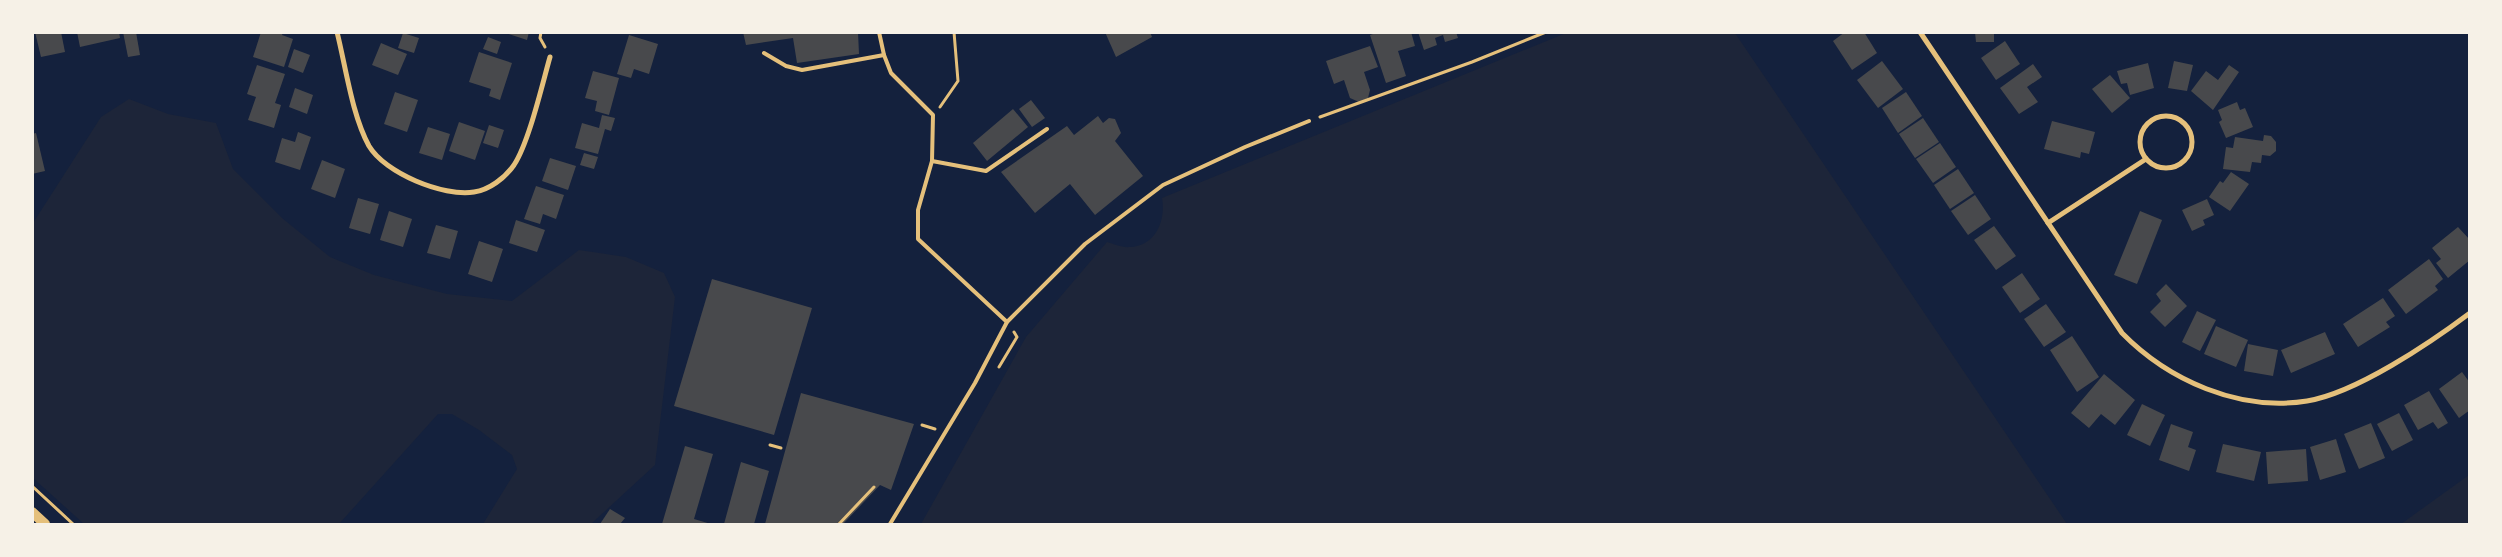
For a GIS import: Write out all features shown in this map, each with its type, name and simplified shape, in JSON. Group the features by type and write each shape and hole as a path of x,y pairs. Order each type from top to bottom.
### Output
{"main road":[{"path":"32,512 45,524"}],"street":[{"path":"337,32 359,121 372,151 385,164 403,175 458,192 478,191 491,186 504,177 514,165 521,150 550,57"},
{"path":"1921,33 2122,333 2139,351 2164,369 2190,383 2247,399 2288,403 2309,400 2362,381 2428,343 2470,313"},
{"path":"2169,116 2184,122 2192,137 2190,154 2185,161 2169,168 2152,164 2146,159 2140,145 2143,129 2148,123 2154,118 2169,116"},
{"path":"2048,223 2146,159"}],"lane":[{"path":"879,32 884,55 891,73 934,115 932,162 918,210 918,238 1007,322"},
{"path":"764,53 786,66 802,70 884,55"},
{"path":"890,524 976,383 1007,322 1085,244 1163,185 1245,147 1309,121"},
{"path":"932,162 986,171 1047,128"}],"path":[{"path":"540,38 541,32"},
{"path":"934,115 958,81 954,32"},
{"path":"1309,121 1472,62 1546,32"},
{"path":"770,445 781,448"},
{"path":"32,486 73,524"},
{"path":"839,524 874,488"}],"shaded area":[{"path":"1566,33 1735,33 2067,524 921,524 1026,337 1107,242 1130,247 1139,246 1153,237 1162,215 1162,198"},
{"path":"129,99 168,114 216,123 233,169 282,218 330,257 374,275 447,294 512,301 579,250 626,257 664,273 675,297 655,465 591,524 483,524 517,469 512,455 479,430 452,414 438,414 339,524 84,524 33,478 33,223 101,117"},
{"path":"2469,475 2469,524 2401,524"}],"building":[{"path":"35,32 61,32 65,52 41,57"},
{"path":"77,32 119,32 120,38 80,47"},
{"path":"123,32 136,32 140,55 128,57"},
{"path":"261,32 271,34 272,32 283,32 282,35 293,39 284,67 253,57"},
{"path":"503,32 529,32 527,40"},
{"path":"743,32 858,32 859,54 797,63 793,38 746,45"},
{"path":"1105,32 1150,32 1152,37 1116,57"},
{"path":"1379,32 1411,32 1415,46 1398,51 1406,76 1386,83 1370,35"},
{"path":"1418,32 1456,32 1458,38 1445,42 1443,35 1435,38 1437,45 1424,50"},
{"path":"1845,32 1864,32 1877,53 1852,70 1833,41"},
{"path":"1975,32 1994,32 1994,42 1976,42"},
{"path":"403,33 419,38 414,53 398,48"},
{"path":"629,35 658,44 649,74 634,69 631,78 617,74"},
{"path":"488,37 501,42 497,54 483,49"},
{"path":"2005,41 2020,64 1996,80 1981,58"},
{"path":"381,43 407,54 398,75 372,65"},
{"path":"1370,46 1378,67 1364,72 1370,90 1368,98 1359,102 1350,98 1344,80 1334,84 1326,61"},
{"path":"294,49 310,55 303,73 288,67"},
{"path":"479,52 512,63 500,100 489,96 491,89 469,82"},
{"path":"1882,61 1903,89 1878,108 1857,80"},
{"path":"2174,61 2193,65 2187,91 2168,88"},
{"path":"2148,63 2154,88 2130,95 2127,83 2121,84 2117,71"},
{"path":"2033,64 2042,77 2027,87 2038,102 2019,114 2000,88"},
{"path":"257,65 285,74 275,103 281,105 274,128 248,120 256,97 247,94"},
{"path":"2229,65 2239,72 2213,110 2191,91 2206,71 2218,80"},
{"path":"593,71 619,78 609,115 595,111 597,101 585,98"},
{"path":"2110,75 2130,98 2112,113 2092,89"},
{"path":"295,88 313,95 307,114 289,107"},
{"path":"395,92 418,100 407,132 384,124"},
{"path":"1906,92 1922,116 1898,133 1882,108"},
{"path":"1031,100 1045,118 1032,127 1019,109"},
{"path":"2237,102 2240,110 2245,108 2253,127 2226,138 2219,122 2222,120 2218,110"},
{"path":"1013,109 1028,127 987,161 973,143"},
{"path":"602,115 615,118 611,131 605,129 598,154 575,148 582,123 599,128"},
{"path":"1098,116 1103,123 1109,118 1115,119 1121,133 1115,141 1143,176 1095,215 1070,184 1035,213 1001,172 1067,126 1074,135"},
{"path":"1923,118 1939,142 1915,158 1899,134"},
{"path":"2052,121 2095,132 2089,154 2081,152 2080,158 2044,149"},
{"path":"459,122 485,131 475,160 449,151"},
{"path":"489,125 504,130 498,148 483,143"},
{"path":"428,127 450,134 442,160 419,153"},
{"path":"298,132 311,137 300,170 275,162 282,138 295,142"},
{"path":"36,133 45,171 32,174 32,134"},
{"path":"2264,135 2271,136 2276,142 2276,151 2270,156 2262,155 2261,163 2252,162 2250,172 2223,169 2226,147 2233,148 2235,137 2263,141"},
{"path":"1940,143 1956,167 1933,183 1916,159"},
{"path":"584,153 598,157 594,169 580,165"},
{"path":"550,158 576,166 568,190 542,181"},
{"path":"322,160 345,169 335,198 311,189"},
{"path":"1958,169 1974,193 1950,209 1934,185"},
{"path":"2231,172 2249,184 2230,211 2209,197 2220,181 2223,183"},
{"path":"536,186 564,195 556,219 543,214 540,224 524,219"},
{"path":"1975,195 1991,219 1968,235 1951,211"},
{"path":"358,198 379,204 370,234 349,228"},
{"path":"2207,199 2214,215 2203,220 2205,225 2192,231 2182,210"},
{"path":"389,211 412,219 403,247 380,240"},
{"path":"2140,211 2162,220 2137,284 2114,275"},
{"path":"516,220 545,230 537,252 509,243"},
{"path":"436,225 458,231 450,259 427,253"},
{"path":"1994,226 2016,256 1996,270 1974,240"},
{"path":"2458,227 2470,240 2470,260 2448,278 2436,263 2441,259 2432,248"},
{"path":"479,241 503,249 492,282 468,274"},
{"path":"2429,259 2443,279 2435,286 2438,290 2406,314 2388,290"},
{"path":"2022,273 2040,299 2020,313 2002,287"},
{"path":"712,279 812,308 774,435 674,406"},
{"path":"2166,284 2187,306 2165,327 2150,312 2161,301 2156,294"},
{"path":"2383,298 2395,316 2386,322 2390,327 2358,347 2343,324"},
{"path":"2046,304 2066,332 2044,347 2024,319"},
{"path":"2197,311 2216,320 2200,351 2182,342"},
{"path":"2216,326 2248,340 2236,367 2204,354"},
{"path":"2325,332 2335,354 2291,373 2281,350"},
{"path":"2072,336 2099,377 2077,392 2050,350"},
{"path":"2248,344 2278,350 2273,376 2244,371"},
{"path":"2462,372 2470,383 2470,410 2459,418 2439,389"},
{"path":"2104,374 2135,400 2115,425 2101,414 2089,428 2071,413"},
{"path":"2429,391 2448,423 2438,429 2433,422 2418,430 2404,405"},
{"path":"801,393 914,424 891,490 880,485 843,524 765,524"},
{"path":"2142,404 2165,415 2150,446 2127,435"},
{"path":"2399,413 2413,440 2392,451 2377,424"},
{"path":"2371,423 2385,458 2359,469 2344,434"},
{"path":"2171,424 2193,432 2188,447 2196,450 2189,471 2159,460"},
{"path":"2336,439 2346,472 2320,480 2310,447"},
{"path":"2223,444 2261,452 2254,481 2216,472"},
{"path":"685,446 713,454 694,519 711,524 662,524"},
{"path":"2306,449 2308,481 2268,484 2266,452"},
{"path":"741,462 769,471 754,524 724,524"},
{"path":"610,509 625,518 620,524 600,524"}]}
